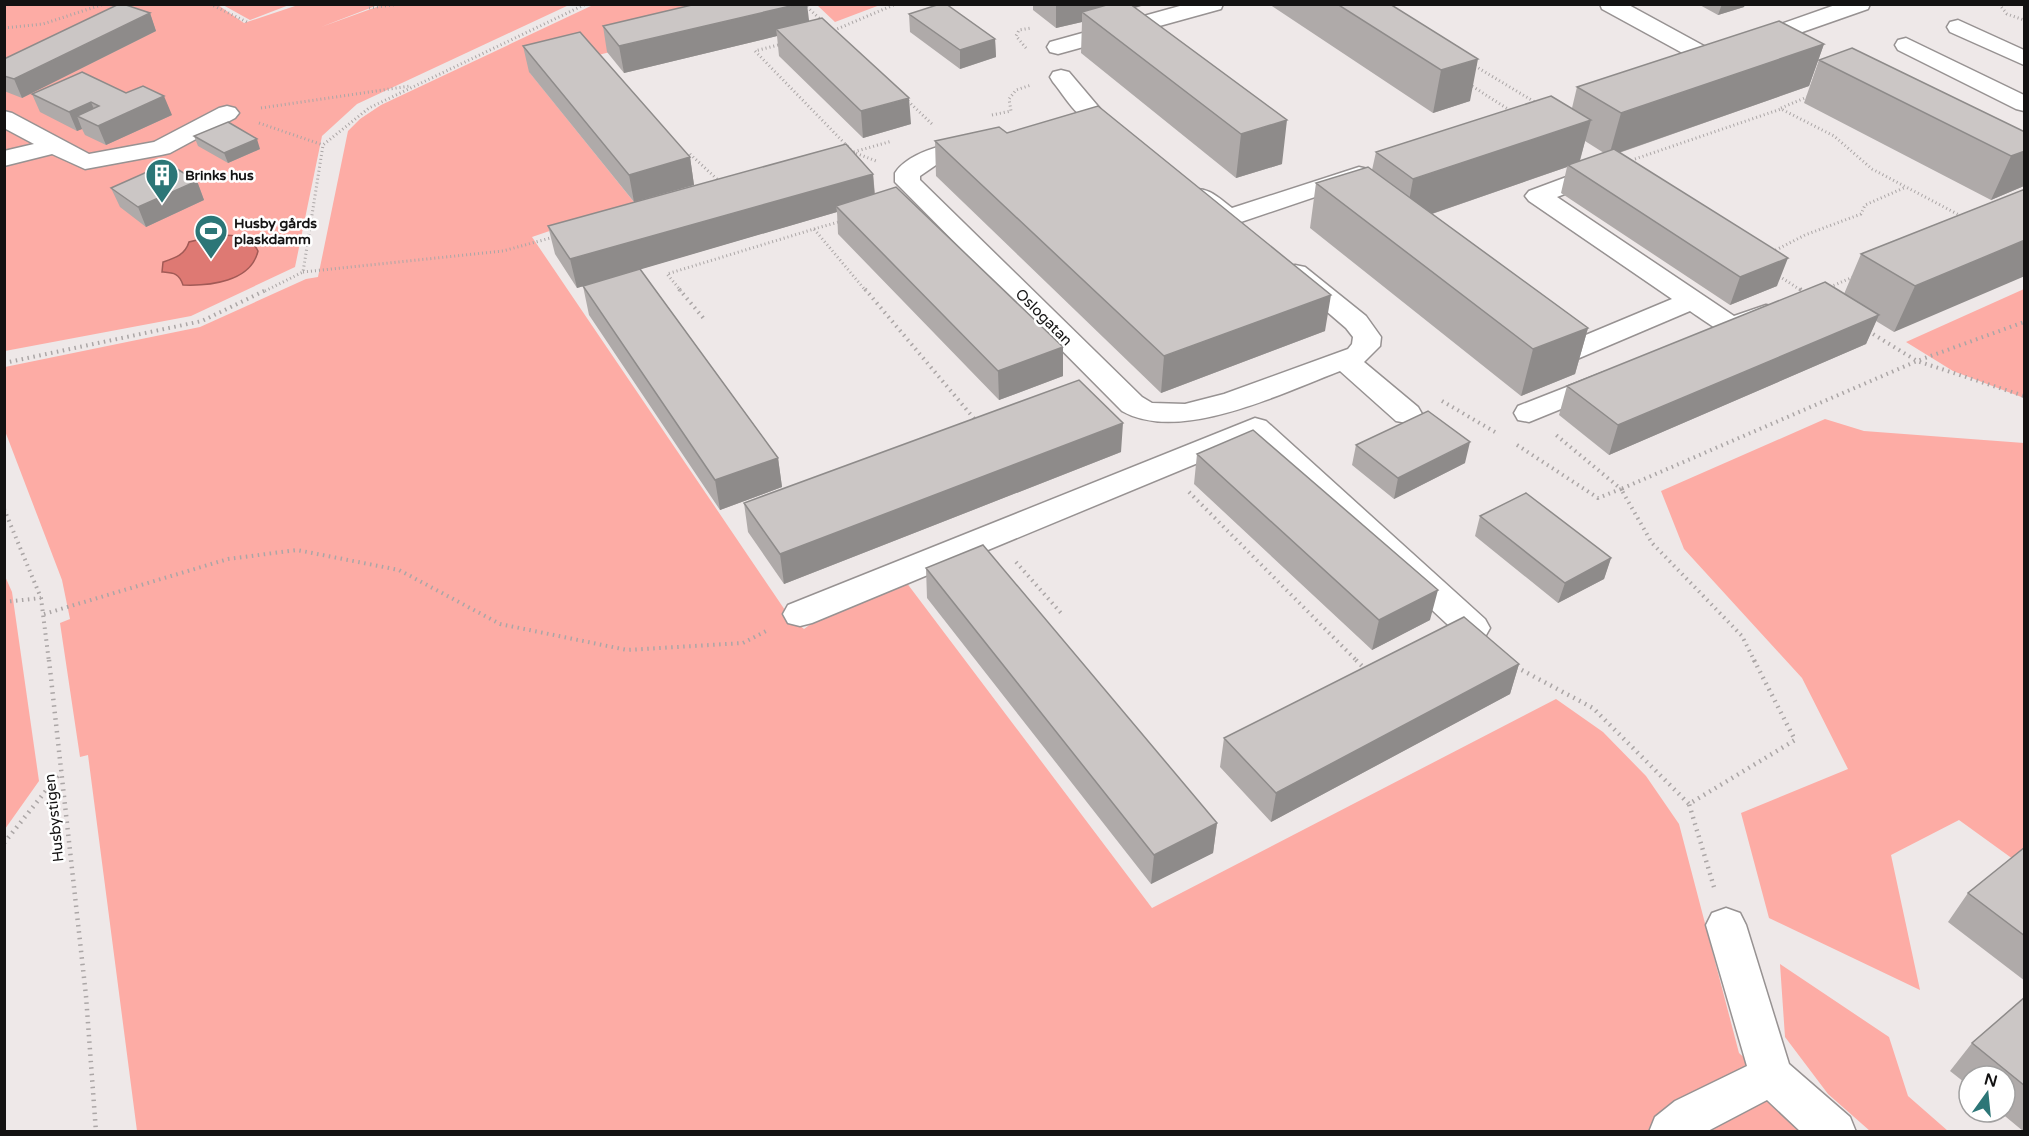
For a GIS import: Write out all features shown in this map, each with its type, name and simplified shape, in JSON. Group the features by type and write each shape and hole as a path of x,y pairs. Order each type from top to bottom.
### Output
{"street":[{"path":"1058,47 1213,4"},
{"path":"1610,4 1707,57"},
{"path":"1673,68 1860,4"},
{"path":"1958,27 2025,58"},
{"path":"1770,36 1801,52"},
{"path":"1906,45 2025,105"},
{"path":"1061,77 1093,122"},
{"path":"4,118 85,162 160,148 227,113"},
{"name":"Oslogatan","path":"993,128 927,160 907,173 909,182 1132,404 1146,412 1185,413 1234,400 1358,355 1366,346 1368,338 1356,322 1274,255"},
{"path":"4,159 55,146"},
{"path":"1175,177 1238,226 1383,166"},
{"path":"1605,169 1538,196 1732,327"},
{"path":"1700,341 1809,295"},
{"path":"1567,353 1693,300"},
{"path":"1344,360 1407,414"},
{"path":"1529,413 1625,372"},
{"path":"800,614 1255,428 1473,628"},
{"path":"1726,925 1771,1076 1834,1131"},
{"path":"1671,1131 1691,1116 1771,1076"}],"path":[{"path":"4,28 26,28 51,20 60,20 104,4"},
{"path":"210,4 248,22"},
{"path":"369,8 400,4"},
{"path":"303,272 323,145 369,108 586,4"},
{"path":"804,4 832,31"},
{"path":"822,34 896,4"},
{"path":"1999,4 2007,14 2025,20"},
{"path":"788,42 755,51 853,152 843,155"},
{"path":"1469,63 1539,104"},
{"path":"993,128 1011,111 1009,99 1016,90 1061,77"},
{"path":"1462,80 1519,115"},
{"path":"227,113 416,85"},
{"path":"902,96 937,129"},
{"path":"1605,169 1781,109 1810,96"},
{"path":"1781,109 1834,136 1872,169 1970,220"},
{"path":"227,113 323,145"},
{"path":"690,153 726,188"},
{"path":"1768,253 1805,235 1861,214 1864,205 1907,187"},
{"path":"705,321 667,274 846,219"},
{"path":"814,229 980,425"},
{"path":"4,363 202,321 303,272 503,251 558,236"},
{"path":"1771,271 1809,295 1863,273"},
{"path":"1510,441 1598,498 1917,361 2025,322"},
{"path":"1858,325 1917,361 2025,396"},
{"path":"1529,413 1621,489 1652,543 1742,636 1795,740 1689,804"},
{"path":"1472,416 1501,435"},
{"path":"1163,466 1371,675"},
{"name":"Husbystigen","path":"4,509 41,598 44,614 86,996 96,1131"},
{"path":"991,535 1061,613"},
{"path":"44,614 228,559 297,550 399,570 500,624 627,650 743,643 800,614"},
{"path":"4,602 41,598"},
{"path":"1473,628 1517,668 1593,708 1689,804 1726,925"},
{"path":"4,843 61,772"}],"shaded area":[{"path":"5,5 218,5 244,23 298,5 378,5 321,27 382,5 569,5 357,104 322,136 295,267 191,316 5,351"},
{"path":"223,5 289,5 250,20"},
{"path":"593,5 789,5 530,73 634,202 532,237 789,616 804,629 823,615 906,582 1152,908 1556,699 1603,732 1646,776 1679,824 1739,1053 1826,1131 137,1131 88,755 80,757 60,623 70,619 62,580 5,431 5,367 200,327 306,279 318,277 348,131 360,119 381,105"},
{"path":"817,5 880,5 835,22"},
{"name":"Husby gårds plaskdamm","path":"218,235 241,237 255,246 258,251 247,270 228,280 193,285 183,285 176,274 162,272 163,262 182,253 189,242"},
{"path":"2024,289 2024,398 1953,371 1906,342"},
{"path":"1825,419 1864,431 2024,443 2024,867 1959,820 1891,855 1920,990 1769,918 1741,813 1848,769 1802,678 1684,549 1661,491"},
{"path":"4,574 12,592 39,781 5,829"},
{"path":"1780,964 1889,1037 1908,1096 1948,1131 1870,1131 1828,1094 1785,1037"}],"building":[{"path":"119,4 150,13 14,79 4,76 4,59"},
{"path":"696,4 799,4 619,46 603,26"},
{"path":"946,4 995,39 960,50 909,14"},
{"path":"1110,4 1130,4 1287,120 1241,134 1082,12"},
{"path":"1337,4 1390,4 1478,59 1441,70"},
{"path":"822,18 909,98 861,111 776,29"},
{"path":"1779,21 1824,44 1621,113 1577,87"},
{"path":"580,32 690,157 629,175 523,46"},
{"path":"1852,48 2025,132 2025,151 2011,156 1819,60"},
{"path":"82,72 126,93 143,86 164,96 98,126 77,116 99,106 91,102 69,112 32,94"},
{"path":"1551,96 1591,120 1413,179 1376,152"},
{"path":"1098,106 1331,295 1164,356 935,141 999,127 1007,133"},
{"path":"228,122 257,139 224,153 194,136"},
{"path":"846,144 873,174 570,259 548,226"},
{"path":"1614,149 1788,258 1740,277 1568,165"},
{"path":"167,163 197,181 138,207 111,188"},
{"path":"1368,167 1588,328 1533,349 1316,183"},
{"path":"896,187 1063,347 998,371 836,206"},
{"path":"2025,189 2025,240 1915,286 1861,254"},
{"path":"640,269 778,458 715,480 583,286"},
{"path":"1825,282 1879,315 1618,425 1567,386"},
{"path":"1079,380 1123,423 780,554 744,503"},
{"path":"1428,411 1470,442 1398,478 1356,445"},
{"path":"1253,430 1438,590 1379,620 1197,454"},
{"path":"1526,493 1611,558 1565,583 1480,516"},
{"path":"983,545 1217,823 1154,855 926,568"},
{"path":"1464,617 1519,664 1276,793 1224,738"},
{"path":"2025,847 2025,936 1968,893"},
{"path":"2025,997 2025,1086 2017,1080 2017,1064 1998,1064 1972,1043"}],"place":[{"name":"Brinks hus","path":"162,204"},
{"name":"Husby gårds plaskdamm","path":"211,260"}]}
